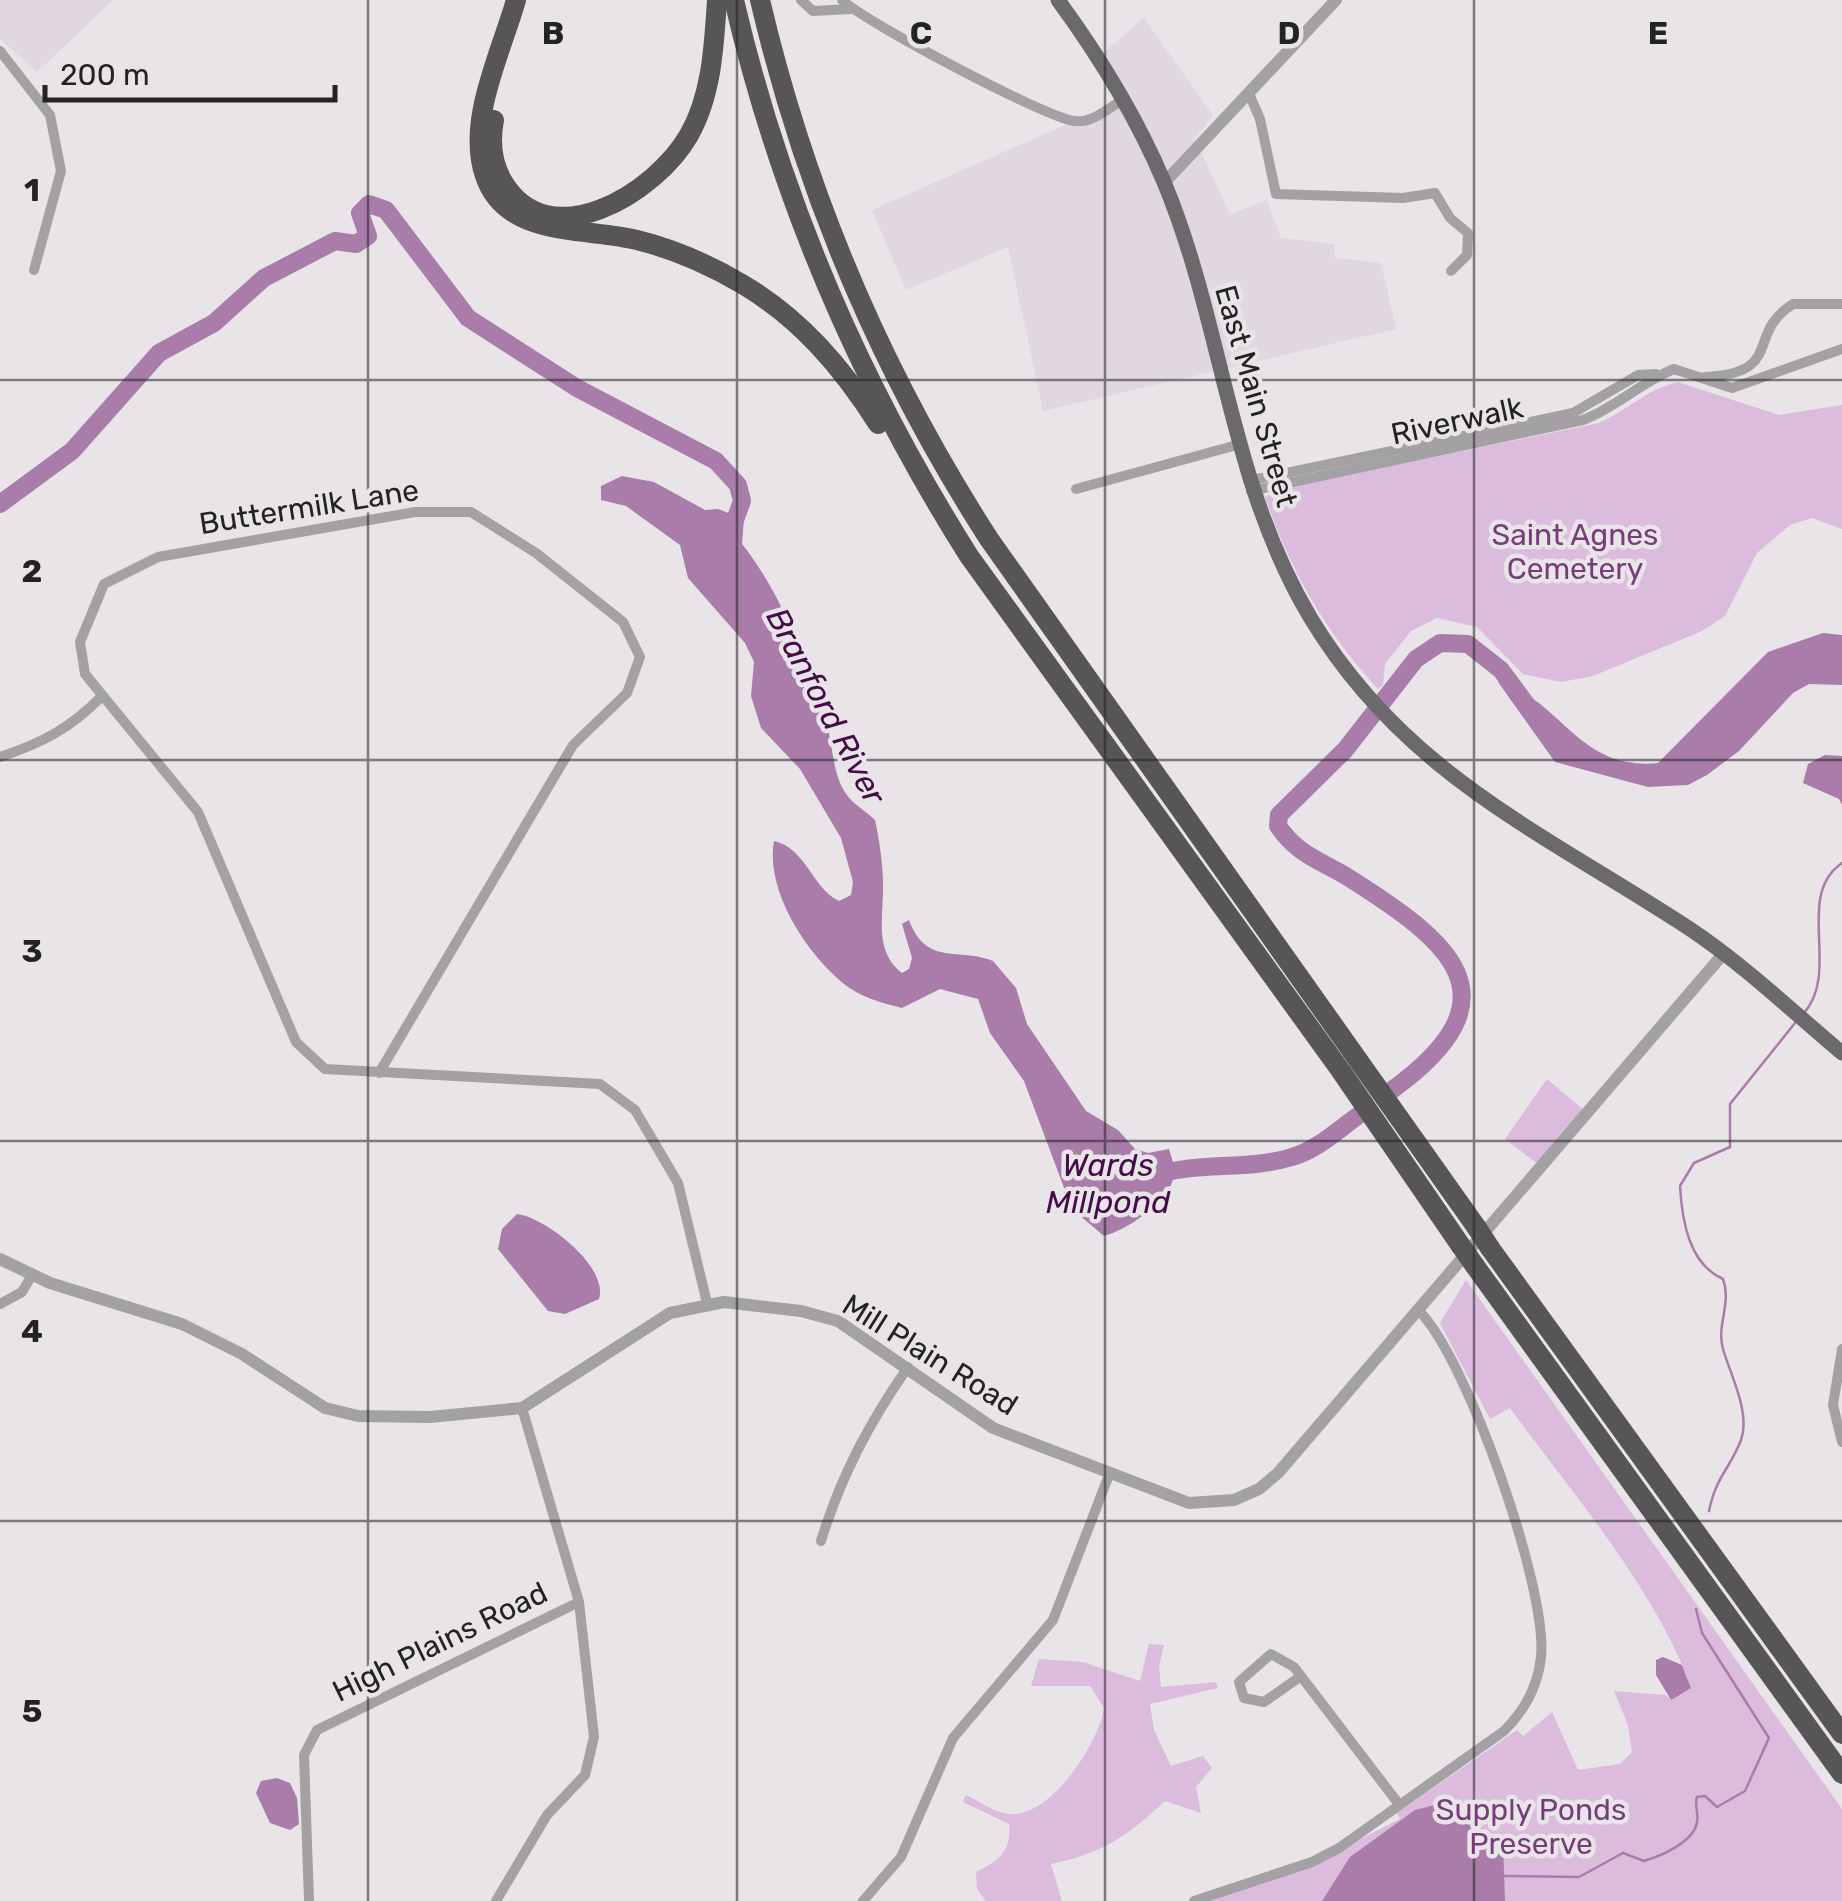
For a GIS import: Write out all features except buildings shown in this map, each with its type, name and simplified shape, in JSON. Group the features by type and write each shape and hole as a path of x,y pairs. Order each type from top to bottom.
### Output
{"highway":[{"path":"516,0 483,115 478,149 486,180 505,207 532,222 635,240 693,260 784,311 823,348 860,396 915,483 1342,1071 1474,1266 1842,1774"},
{"path":"528,0 492,126 493,164 509,192 538,212 568,218 602,210 641,190 690,134 706,91 717,0"},
{"path":"734,0 763,108 822,275 890,425 970,556"},
{"path":"760,0 799,143 830,231 938,459 989,538 1490,1248 1842,1734"}],"main road":[{"name":"East Main Street","path":"1058,0 1122,100 1164,183 1249,486 1278,556 1311,617 1363,690 1390,720 1491,807 1724,953 1842,1052"}],"street":[{"path":"801,0 813,11 847,4 1018,98 1073,121 1090,119 1122,100"},
{"path":"1164,183 1250,96 1336,0"},
{"path":"0,51 50,115 62,171 34,270"},
{"path":"1250,96 1260,120 1276,194 1403,198 1435,193 1450,218 1468,234 1467,255 1451,271"},
{"name":"Riverwalk","path":"1704,378 1736,376 1744,370 1762,355 1773,321 1793,304 1842,304"},
{"name":"Riverwalk","path":"1249,486 1583,420 1608,411 1674,369 1732,388 1751,384 1822,352 1842,349"},
{"name":"Riverwalk","path":"1249,486 1573,413 1638,375 1662,374"},
{"path":"1076,488 1237,445"},
{"name":"Buttermilk Lane","path":"102,696 86,674 80,642 104,584 158,557 415,512 470,512 536,553 623,622 640,657 626,692 573,745 379,1073"},
{"path":"0,757 40,744 74,725 102,696 198,812 296,1042 325,1069 600,1084 635,1110 678,1183 706,1303"},
{"name":"Mill Plain Road","path":"0,1260 32,1275 182,1324 242,1354 325,1408 358,1416 430,1417 522,1408 670,1313 706,1303 747,1304 826,1316 856,1331 993,1428 1109,1475 1204,1505 1234,1500 1258,1490 1420,1312 1724,953"},
{"path":"0,1304 22,1292 32,1275"},
{"path":"1194,1901 1324,1857 1514,1721 1537,1680 1542,1654 1530,1578 1480,1416 1454,1362 1420,1312"},
{"path":"1842,1349 1833,1404 1842,1442"},
{"path":"820,1541 848,1466 871,1420 908,1367"},
{"path":"496,1901 547,1815 586,1775 594,1737 588,1712 580,1602 522,1408"},
{"path":"862,1901 901,1858 953,1738 1053,1620 1109,1475"},
{"name":"High Plains Road","path":"309,1901 304,1756 317,1730 580,1602"},
{"path":"1302,1676 1264,1702 1244,1698 1239,1682 1270,1654 1302,1676 1398,1803"}],"shaded area":[{"path":"0,0 113,0 37,72 0,39"},
{"path":"1144,18 1213,115 1195,139 1230,214 1267,200 1281,238 1334,244 1335,258 1381,263 1396,329 1043,411 1008,247 906,290 872,210 1122,100 1097,58"}],"green space":[{"name":"Saint Agnes Cemetery","path":"1678,382 1779,415 1842,405 1842,529 1812,518 1790,525 1757,553 1725,616 1702,631 1593,676 1561,682 1523,674 1477,627 1437,618 1411,631 1385,664 1383,685 1378,689 1342,646 1311,599 1265,497 1279,489 1599,423"},
{"path":"1547,1079 1584,1110 1538,1164 1505,1139"},
{"name":"Supply Ponds Preserve","path":"1466,1280 1842,1809 1842,1901 1209,1901 1316,1861 1400,1819 1397,1813 1517,1730 1523,1736 1552,1712 1578,1770 1620,1764 1632,1752 1628,1725 1614,1691 1666,1695 1671,1700 1688,1678 1630,1572 1510,1408 1490,1419 1440,1323"},
{"path":"1149,1644 1164,1645 1159,1666 1161,1687 1216,1682 1218,1688 1150,1704 1154,1730 1171,1766 1203,1756 1212,1768 1196,1787 1201,1813 1165,1801 1113,1842 1051,1864 1062,1901 986,1901 977,1889 976,1872 1002,1854 1009,1824 963,1802 966,1795 1010,1814 1041,1804 1083,1758 1104,1708 1090,1686 1031,1686 1039,1659 1083,1662 1140,1681"}],"water":[{"name":"Wards Millpond","path":"622,476 654,482 705,510 718,509 744,519 742,544 769,584 800,650 828,729 839,781 851,800 875,820 883,884 882,932 887,954 902,973 909,969 912,958 902,924 909,920 916,935 934,950 993,961 1016,988 1027,1024 1086,1111 1118,1130 1135,1149 1148,1153 1169,1149 1174,1170 1172,1183 1136,1221 1104,1236 1072,1209 1024,1081 990,1033 978,999 940,989 902,1008 879,1002 844,984 803,939 776,880 774,841 794,851 822,887 839,901 851,895 853,882 841,838 800,769 761,728 751,696 754,662 745,643 688,578 680,545 626,506 601,500 601,486"},
{"path":"1823,633 1842,635 1842,685 1809,684 1793,693 1739,751 1688,785 1648,787 1555,762 1498,682 1539,703 1589,746 1608,756 1631,763 1658,763 1768,652"},
{"path":"1825,755 1842,756 1842,805 1839,799 1803,783 1808,764"},
{"path":"517,1214 543,1224 585,1259 599,1286 599,1299 565,1314 548,1311 498,1249 502,1229"},
{"path":"1663,1657 1682,1665 1691,1688 1671,1700 1656,1675 1656,1660"},
{"path":"277,1778 290,1783 297,1798 299,1824 290,1830 270,1823 256,1793 261,1781"},
{"path":"1447,1802 1503,1843 1505,1901 1322,1901 1350,1857 1415,1810"}],"waterway":[{"name":"Branford River","path":"0,504 72,451 159,353 214,323 264,278 335,241 356,244 368,236 360,213 369,204 386,210 468,318 577,388 716,461 738,485 742,501 728,539"},
{"name":"Branford River","path":"1392,1090 1432,1056 1454,1026 1462,998 1456,972 1440,947 1415,924 1293,843 1278,826 1279,815 1345,750 1416,659 1440,643 1468,644 1501,670 1526,704"},
{"path":"1804,1013 1819,976 1821,894 1828,877 1842,863"},
{"path":"1709,1511 1715,1489 1741,1440 1743,1418 1721,1340 1726,1297 1723,1279 1711,1272 1695,1252 1686,1227 1680,1186 1694,1163 1730,1147 1730,1104 1795,1023"},
{"name":"Branford River","path":"1152,1176 1292,1157 1319,1144 1359,1115"},
{"path":"1504,1876 1579,1877 1623,1853 1644,1861 1651,1859 1690,1836 1697,1822 1697,1797 1705,1796 1717,1807 1745,1791 1769,1738 1702,1633 1696,1609"}]}
